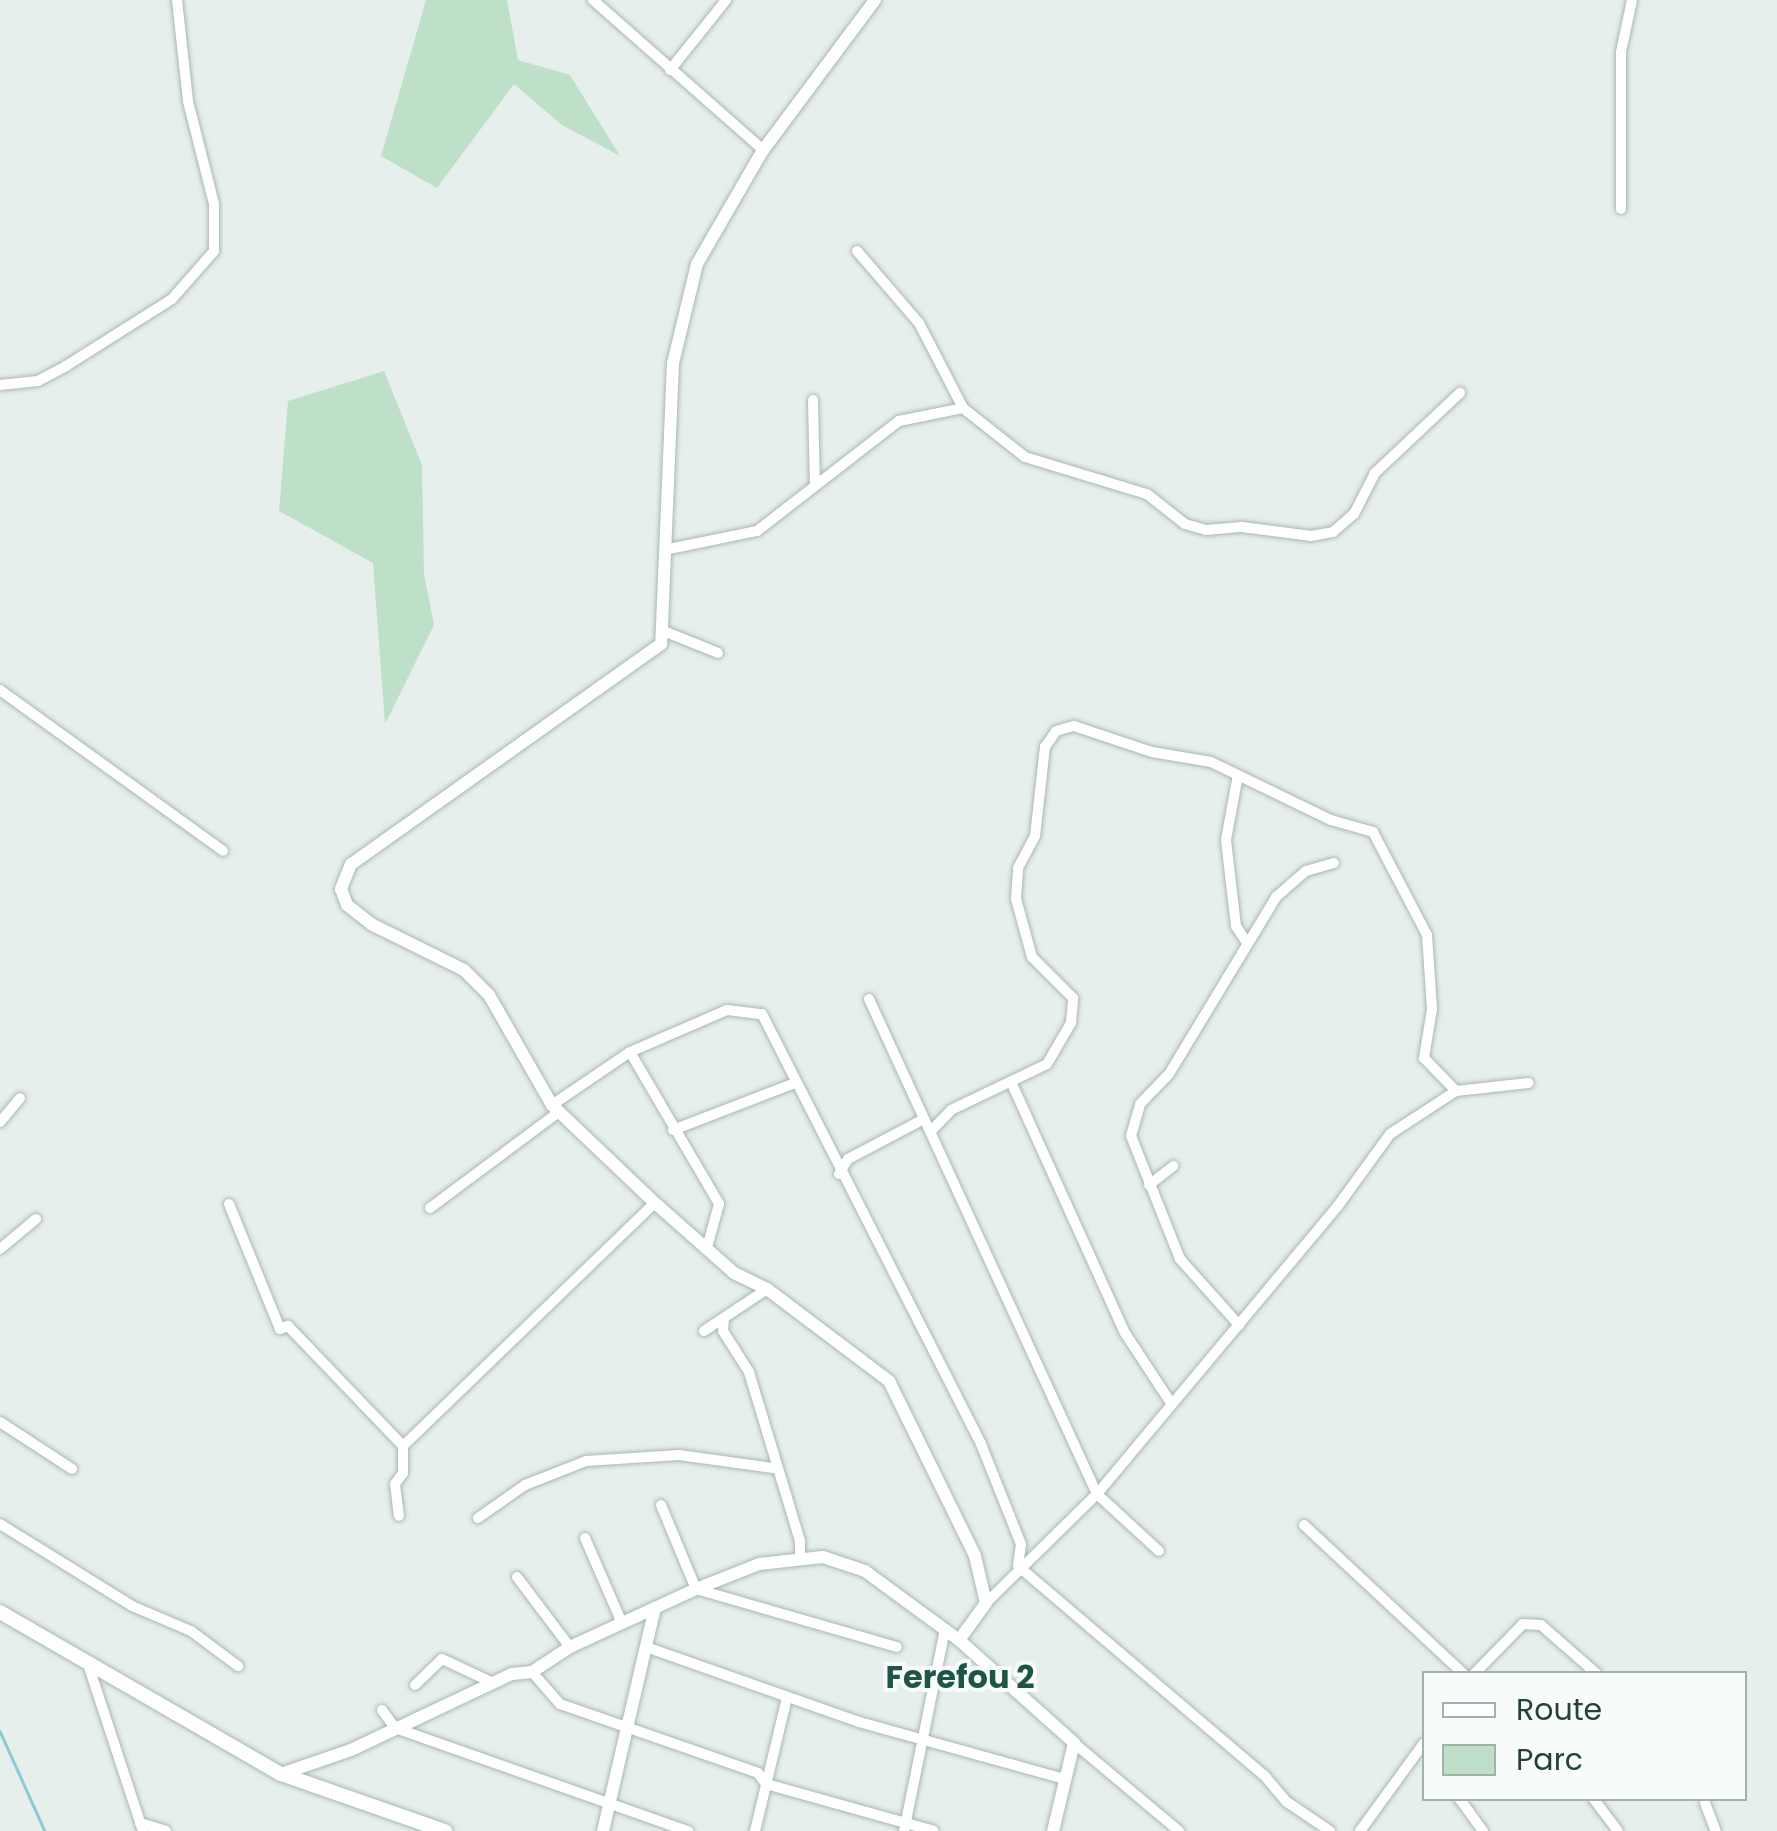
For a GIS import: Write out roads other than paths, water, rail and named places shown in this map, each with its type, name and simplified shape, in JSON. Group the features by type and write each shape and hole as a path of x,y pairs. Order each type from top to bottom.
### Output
{"main road":[{"path":"0,1612 280,1774 445,1831"}],"street":[{"path":"0,385 28,384 66,366 172,299 214,251 214,204 188,102 177,0"},
{"path":"593,0 763,150"},
{"path":"670,70 726,0"},
{"path":"875,0 721,213 681,320 673,363 666,632 634,666 351,864 340,889 347,905 399,938 464,970 489,994 555,1108 655,1203 708,1244 734,1273 767,1289 889,1381 975,1556 986,1602"},
{"path":"1621,209 1621,52 1632,0"},
{"path":"857,251 919,323 963,408 1025,457 1147,494 1185,524 1311,536 1346,524 1375,473 1460,393"},
{"path":"813,400 815,485"},
{"path":"669,549 757,531 898,421 963,408"},
{"path":"666,632 718,652"},
{"path":"0,690 223,851"},
{"path":"930,1132 951,1110 1047,1064 1071,1023 1072,998 1032,957 1020,932 1016,899 1018,868 1034,836 1045,748 1056,731 1087,726 1152,752 1212,762 1331,820 1373,832 1427,935 1432,1009 1424,1058 1456,1091"},
{"path":"1238,775 1226,840 1236,926 1245,940"},
{"path":"1239,1325 1180,1259 1132,1136 1140,1104 1169,1074 1245,940 1306,871 1334,863"},
{"path":"869,999 1097,1494 1160,1552"},
{"path":"430,1208 630,1052 727,1010 762,1014 840,1174 981,1444 1021,1544 1018,1566"},
{"path":"630,1052 719,1204 708,1244"},
{"path":"673,1130 796,1083"},
{"path":"960,1640 1018,1566 1097,1494 1337,1207 1366,1158 1390,1134 1456,1091 1529,1083"},
{"path":"1012,1084 1125,1333 1171,1402"},
{"path":"0,1122 20,1098"},
{"path":"840,1174 848,1159 922,1120"},
{"path":"1150,1184 1173,1166"},
{"path":"402,1446 655,1203"},
{"path":"229,1204 280,1329 288,1326 402,1446 403,1474 395,1484 399,1516"},
{"path":"0,1250 36,1219"},
{"path":"704,1331 767,1289"},
{"path":"724,1318 723,1331 749,1372 773,1468 800,1541 800,1560"},
{"path":"0,1422 72,1469"},
{"path":"478,1518 525,1486 586,1462 679,1455 773,1468"},
{"path":"661,1505 696,1589"},
{"path":"0,1524 132,1606 191,1631 238,1666"},
{"path":"1304,1525 1461,1671"},
{"path":"584,1538 622,1623"},
{"path":"280,1774 395,1728 493,1682 532,1672 570,1647 696,1589 759,1564 823,1557 865,1571 960,1640 1179,1831"},
{"path":"1018,1566 1264,1776 1287,1802 1317,1827 1330,1831"},
{"path":"517,1577 570,1647"},
{"path":"696,1589 897,1647"},
{"path":"603,1831 655,1608"},
{"path":"1477,1671 1522,1624 1542,1625 1595,1671"},
{"path":"906,1827 945,1630"},
{"path":"646,1647 786,1698 1065,1780"},
{"path":"414,1684 442,1660 493,1682"},
{"path":"88,1663 142,1827 166,1831"},
{"path":"532,1672 560,1704 758,1773 766,1784 906,1827 934,1831"},
{"path":"754,1831 786,1698"},
{"path":"382,1710 395,1728 688,1831"},
{"path":"1053,1831 1074,1743"},
{"path":"1360,1831 1422,1749"},
{"path":"1461,1801 1484,1831"},
{"path":"1595,1801 1618,1831"},
{"path":"1705,1803 1716,1831"}],"waterway":[{"path":"0,1731 45,1831"}],"district":[{"name":"Ferefou 2","path":"960,1677"}]}
